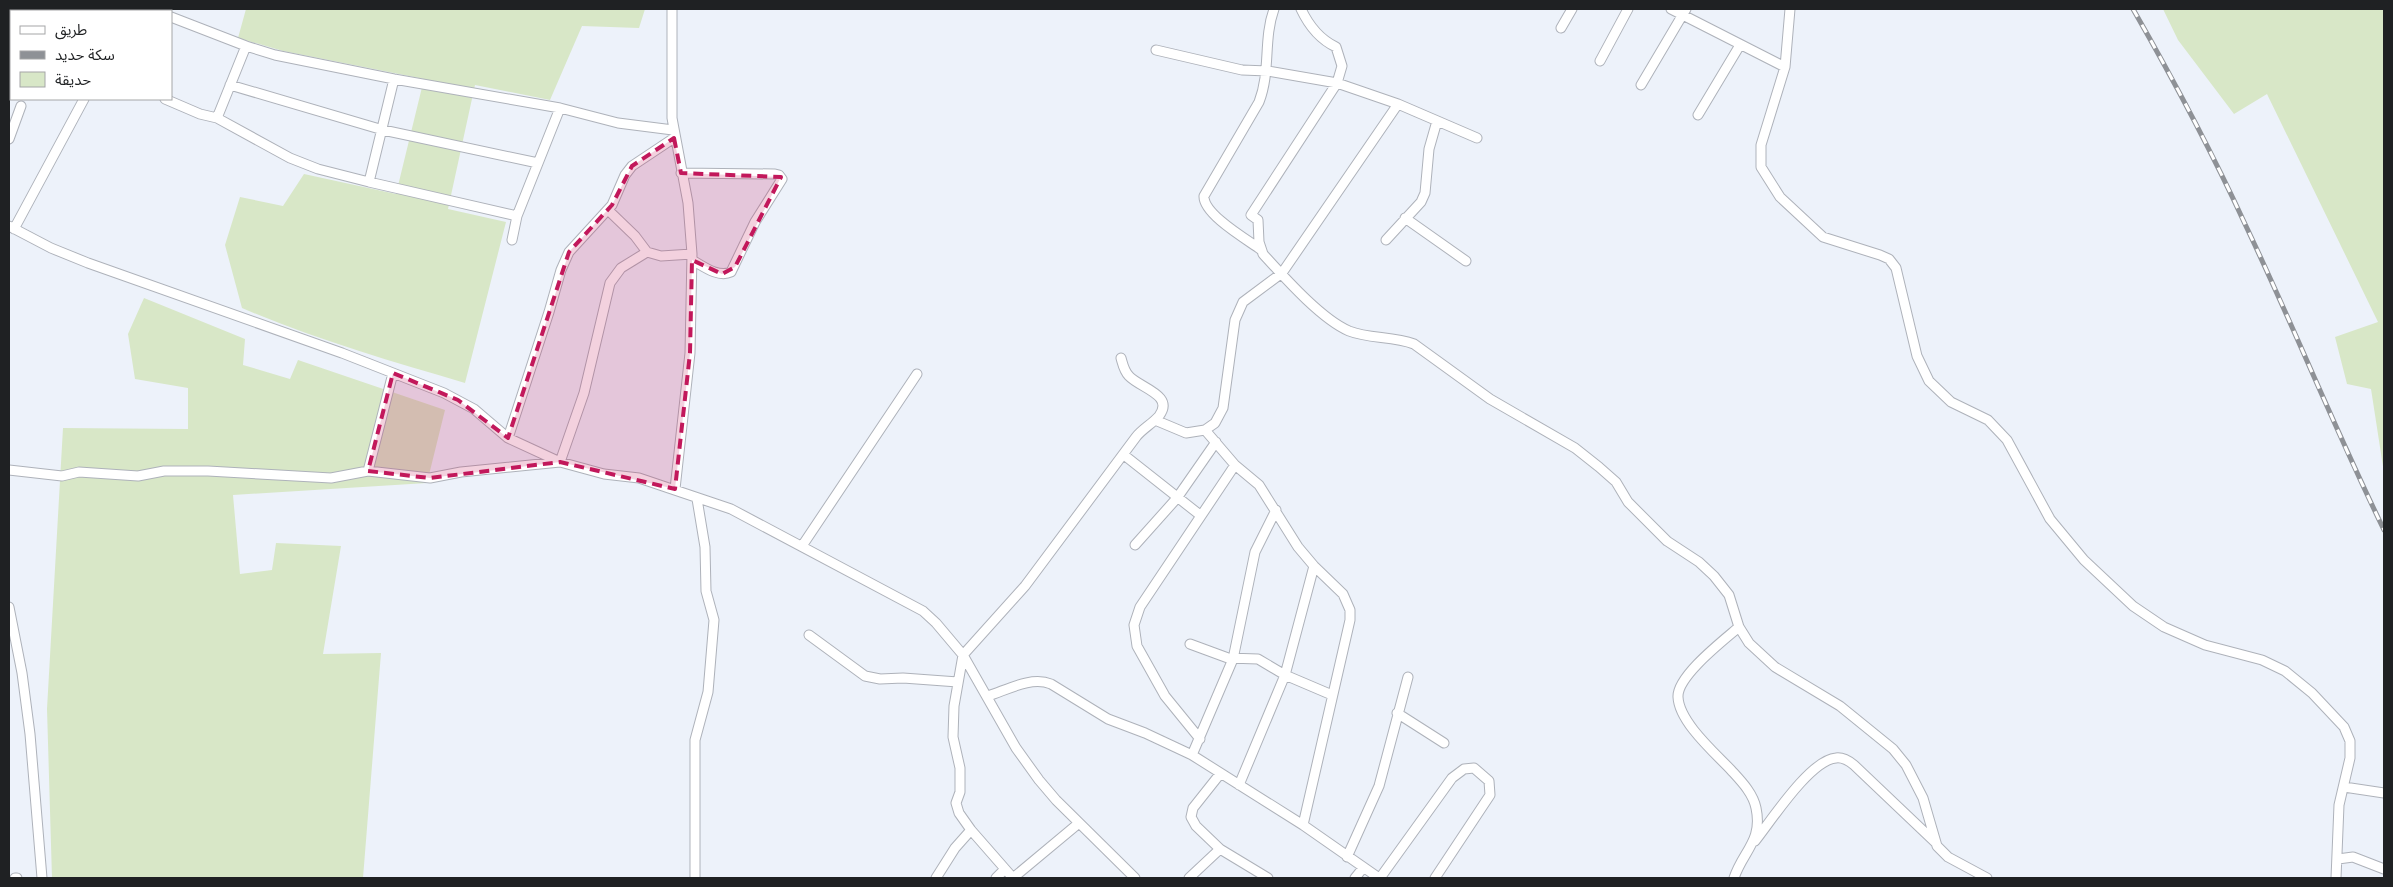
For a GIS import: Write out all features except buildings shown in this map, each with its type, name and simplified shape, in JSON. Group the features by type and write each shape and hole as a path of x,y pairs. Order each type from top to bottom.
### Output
{"street":[{"path":"672,9 671,103 674,134 688,203 692,257 690,353 675,489"},
{"path":"1274,9 1266,44 1268,71 1265,86 1259,102 1204,196 1204,201 1209,211 1260,249 1332,321 1351,332 1402,340 1414,344 1490,399 1575,448 1616,482 1628,502 1667,541 1699,562 1714,576 1733,603 1739,627 1749,643 1775,667 1840,706 1876,734 1901,758 1923,798 1935,842"},
{"path":"1260,249 1258,220 1251,215 1337,83 1342,66 1336,47 1322,41 1305,19 1301,9"},
{"path":"1561,28 1572,9"},
{"path":"1600,60 1628,9"},
{"path":"1671,9 1684,12 1740,45 1785,68"},
{"path":"1790,9 1785,68 1761,145 1761,167 1780,197 1823,237 1880,255 1888,259 1896,268 1917,356 1929,380 1951,402 1988,420 2007,440 2050,519 2084,560 2115,590 2147,616 2181,636 2275,665 2285,670 2312,692 2344,727 2350,741 2350,758 2338,805 2336,878"},
{"path":"1642,86 1684,12"},
{"path":"172,17 275,55 394,79 560,108 618,123 674,134"},
{"path":"1698,116 1740,45"},
{"path":"218,118 246,46"},
{"path":"1156,50 1242,70 1268,71 1337,83 1398,104 1477,138"},
{"path":"369,182 394,79"},
{"path":"230,85 383,130 538,163"},
{"path":"83,100 12,228 88,263 394,373 458,400 474,409 508,438 560,462 604,474 639,478 742,513 922,611 952,640 963,655 1020,754 1050,794 1133,878"},
{"path":"168,100 200,114 218,118 290,158 318,168 369,182 517,216"},
{"path":"1155,420 1186,433 1206,430 1215,424 1221,416 1239,309 1243,302 1282,273 1398,104"},
{"path":"9,138 21,106"},
{"path":"512,240 517,216 560,108"},
{"path":"1386,240 1421,202 1425,193 1429,149 1437,121"},
{"path":"508,438 564,260 576,243 608,210 615,200 625,175 632,166 674,134"},
{"path":"608,210 635,236 647,252 661,256 692,257 714,272 726,274 731,272 755,222 782,179 779,175 775,174 682,173"},
{"path":"1405,218 1466,261"},
{"path":"560,462 584,393 610,283 621,268 647,252"},
{"path":"1079,823 1013,878 971,830 959,813 956,803 960,792 960,768 953,737 954,706 963,655 1025,586 1140,431 1155,420 1163,409 1161,398 1128,375 1121,358"},
{"path":"368,471 394,373"},
{"path":"802,546 917,374"},
{"path":"1206,430 1235,465 1256,481 1298,547 1314,566 1343,594 1350,610 1350,620 1303,825"},
{"path":"1135,545 1177,498 1216,442"},
{"path":"1124,455 1200,515"},
{"path":"9,470 62,476 79,472 138,476 170,471 208,471 331,478 368,471 430,478 460,472 560,462"},
{"path":"1200,738 1165,696 1137,646 1134,625 1140,608 1235,465"},
{"path":"695,878 695,740 708,692 714,620 706,591 705,546 697,499"},
{"path":"1192,756 1233,659 1255,552 1276,510"},
{"path":"1239,785 1285,675 1314,566"},
{"path":"9,607 22,673 30,734 42,878"},
{"path":"1739,627 1703,659 1682,683 1678,696 1681,709 1694,730 1750,793 1756,807 1754,842"},
{"path":"809,635 865,676 880,679 902,678 958,682"},
{"path":"1190,644 1233,659 1258,659 1285,675 1332,695"},
{"path":"1346,856 1379,786 1408,677"},
{"path":"988,696 1029,682 1044,681 1108,719 1145,733 1192,756 1303,825 1380,878 1452,778 1464,769 1474,768 1489,781 1490,795 1435,878"},
{"path":"1397,713 1444,743"},
{"path":"1734,878 1754,842 1809,774 1824,762 1836,758 1844,759 1854,765 1935,842 1948,857 1987,878"},
{"path":"1220,774 1194,808 1191,817 1196,826 1220,849 1268,878"},
{"path":"2344,787 2384,793"},
{"path":"936,878 955,848 971,830"},
{"path":"1189,878 1220,849"},
{"path":"2338,859 2352,857 2384,869"},
{"path":"1355,878 1363,868"},
{"path":"996,878 1005,869"}],"highlighted area":[{"path":"674,138 681,173 781,177 735,267 722,274 692,260 690,353 675,489 560,462 430,478 368,471 393,373 458,400 508,438 569,252 612,205 632,166"}],"green space":[{"path":"246,9 645,9 639,28 582,26 550,100 475,85 448,209 506,222 465,383 324,340 242,308 225,245 240,197 283,206 304,174 396,194 424,79 283,51 238,38"},
{"path":"2163,9 2384,9 2384,473 2371,389 2347,384 2335,337 2378,322 2267,94 2234,114 2178,40"},
{"path":"144,298 245,339 243,365 290,379 298,360 445,410 427,483 233,495 240,574 272,570 276,543 341,546 323,654 381,653 363,878 52,878 47,709 63,428 188,429 188,388 135,379 128,334"}],"railway":[{"path":"2133,9 2219,169 2384,530"}]}
